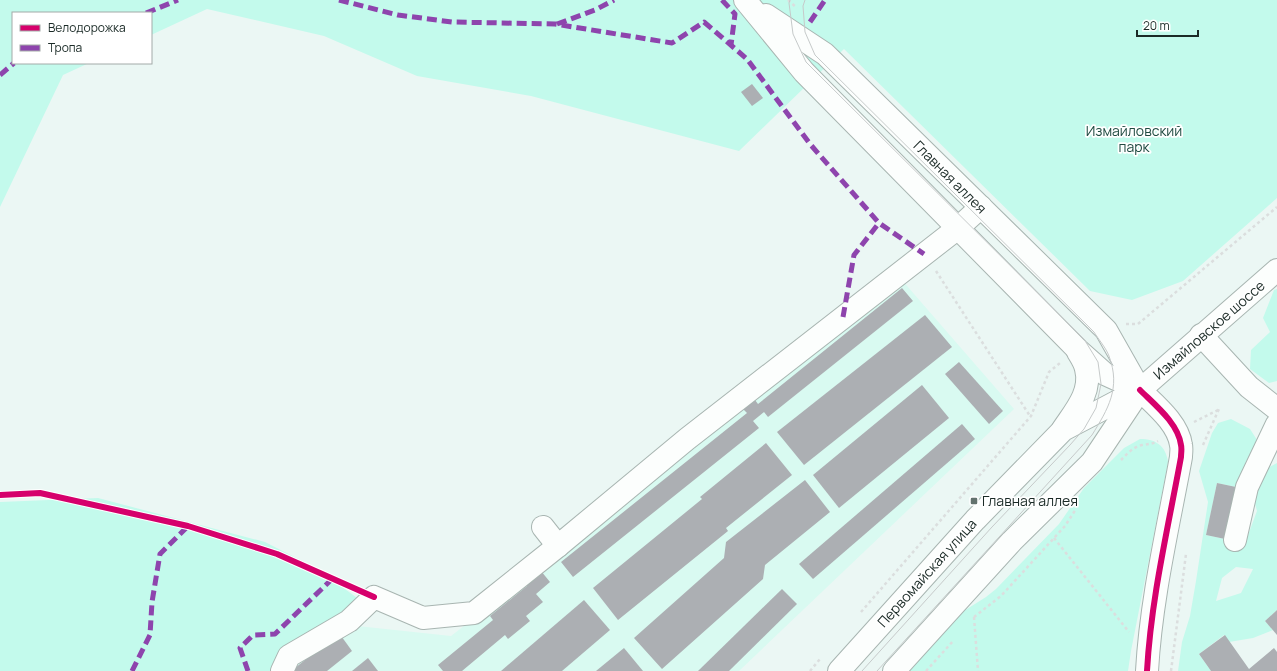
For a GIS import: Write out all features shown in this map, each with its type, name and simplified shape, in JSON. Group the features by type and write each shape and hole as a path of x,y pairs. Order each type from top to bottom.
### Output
{"main road":[{"name":"Главная аллея","path":"747,2 825,54 1106,330 1140,390"},
{"name":"Главная аллея","path":"747,2 804,72 958,228 1069,356 1086,368 1087,376 1085,392 1082,400 1062,430"},
{"path":"282,671 289,656 349,621 374,597 423,618 474,613 558,546 687,439 958,228 981,207"},
{"name":"Измайловское шоссе","path":"1140,390 1277,270"},
{"path":"1201,336 1249,387 1277,409"},
{"name":"Главная аллея","path":"1069,356 1140,390"},
{"path":"894,671 1012,540 1092,462 1140,390 1170,422 1176,431 1181,444 1181,457 1155,598 1148,664"},
{"name":"Первомайская улица","path":"839,671 975,520 1062,430 1140,390"},
{"path":"1235,540 1247,488 1277,424"},
{"path":"543,527 558,546"}],"path":[{"path":"1138,324 1277,207"},
{"path":"924,254 1030,416"},
{"path":"856,618 1030,416 1049,372 1069,356"},
{"path":"1203,449 1204,442 1220,409"},
{"path":"1120,461 1131,450"},
{"path":"969,622 1001,596 1066,526 1078,506"},
{"path":"1054,538 1148,664"},
{"path":"1171,671 1186,552"},
{"path":"974,617 979,665 978,671"},
{"path":"926,671 955,638"},
{"path":"810,671 825,653"}],"shaded area":[{"path":"901,279 1014,409 739,671 285,671 348,625 451,636 549,560"}],"green space":[{"name":"Измайловский парк","path":"0,0 1277,0 1277,198 1183,281 1132,300 1090,291 844,49 739,151 531,96 417,76 324,36 207,9 152,35 152,12 12,12 12,64 87,64 63,75 0,207"},
{"path":"1277,289 1277,381 1269,383 1250,369 1251,350 1270,332 1263,318 1274,290"},
{"path":"1231,419 1250,429 1259,443 1246,461 1241,484 1236,487 1217,483 1206,535 1225,539 1248,535 1257,511 1252,493 1262,471 1277,463 1277,610 1265,621 1273,630 1253,638 1229,642 1224,635 1199,654 1211,671 1178,671 1182,642 1190,616 1208,502 1199,471 1212,433 1218,423","holes":["1236,567 1253,569 1241,593 1216,601 1222,578"]},
{"path":"1140,439 1151,440 1159,444 1167,456 1168,462 1128,671 906,671 959,614 996,589 1059,524 1084,488 1124,448"},
{"path":"98,498 265,542 316,568 360,600 275,671 0,671 0,502"}],"building":[{"path":"752,84 763,98 752,106 741,92"},
{"path":"902,288 913,301 768,417 764,412 753,421 759,428 573,577 561,562 747,413 743,409 755,400 758,404"},
{"path":"925,315 952,347 804,465 777,432"},
{"path":"959,362 1003,411 989,424 945,374"},
{"path":"922,385 949,418 839,508 813,475"},
{"path":"962,424 975,439 813,579 799,564"},
{"path":"766,443 792,475 726,528 728,531 618,620 593,588 702,499 700,497"},
{"path":"805,480 830,512 765,565 763,579 662,669 634,638 724,558 726,542"},
{"path":"1217,483 1236,487 1225,539 1206,535"},
{"path":"541,571 550,582 536,594 543,602 526,616 530,621 508,639 505,635 462,671 443,671 438,665 493,620 490,616 527,586 525,584"},
{"path":"782,589 797,604 729,671 698,671"},
{"path":"584,600 610,630 562,671 501,671"},
{"path":"1277,610 1277,635 1265,621"},
{"path":"339,633 352,651 327,671 293,671 295,668"},
{"path":"1225,635 1249,669 1274,648 1277,652 1277,671 1211,671 1199,654"},
{"path":"624,648 643,671 596,671"},
{"path":"368,658 378,671 352,671"}],"tram line":[{"path":"790,0 789,3 793,34 806,62 1084,339 1098,362 1101,384 1096,408 1084,429 992,527 862,671"},
{"path":"805,0 803,6 805,32 815,55 1094,332 1109,356 1114,378 1108,407 1092,435 877,671"}],"marked path":[{"path":"148,12 178,0"},
{"path":"339,0 398,15 452,22 555,24 672,43 704,22 747,59 810,144 879,223 924,254"},
{"path":"557,24 595,10 614,0"},
{"path":"722,0 735,14 731,45"},
{"path":"810,22 825,0"},
{"path":"0,75 13,64"},
{"path":"843,317 854,255 879,223"},
{"path":"132,671 150,635 152,602 160,554 188,526"},
{"path":"248,671 240,648 253,635 275,634 333,578"}],"cycle path":[{"path":"1140,390 1171,422 1179,437 1181,448 1181,457 1156,590 1147,671"},
{"path":"0,495 40,493 188,526 277,554 374,597"}],"place":[{"name":"Главная аллея","path":"974,501"}]}
